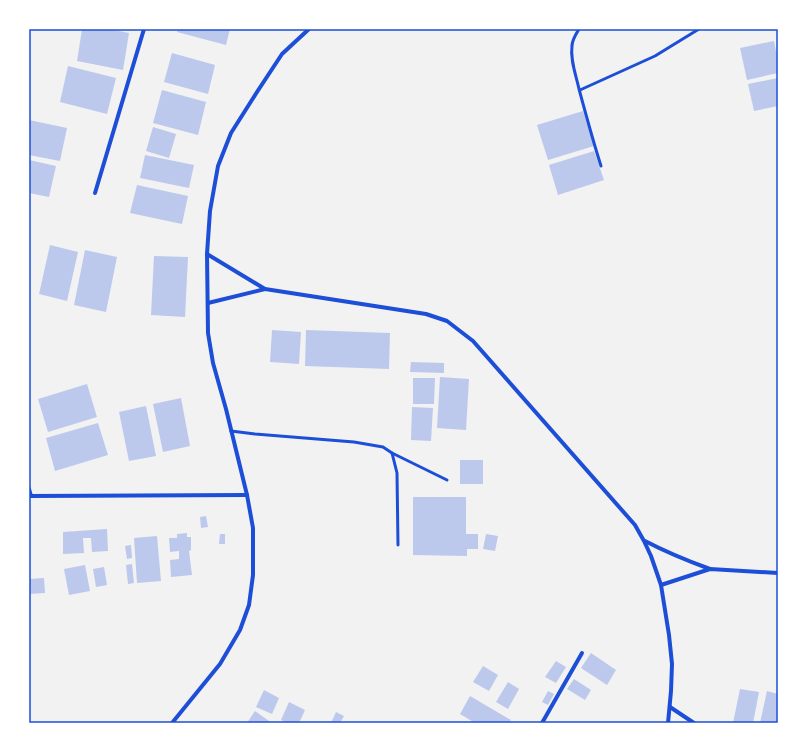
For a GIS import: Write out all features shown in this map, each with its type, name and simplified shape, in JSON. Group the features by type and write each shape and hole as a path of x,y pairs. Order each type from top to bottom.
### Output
{"street":[{"path":"95,193 144,29"},
{"path":"173,723 220,664 240,630 249,605 253,575 253,528 247,495 213,363 208,333 207,254 210,211 218,166 231,134 282,54 309,29"},
{"path":"207,254 265,290"},
{"path":"208,303 265,290 426,314 447,321 473,341 635,526 644,541 655,566 661,585 669,634 672,664 668,723"},
{"path":"29,489 30,496 247,495"},
{"path":"644,541 695,564 710,569 778,573"},
{"path":"661,585 710,569"},
{"path":"542,723 582,653"},
{"path":"670,707 694,723"}],"lane":[{"path":"579,29 571,47 574,69 601,166"},
{"path":"580,90 655,56 698,29"},
{"path":"231,431 354,442 383,447 446,480"},
{"path":"392,453 397,473 398,546"}],"building":[{"path":"82,29 109,29 129,33 123,70 77,61"},
{"path":"178,29 230,29 226,45 177,32"},
{"path":"774,41 778,62 778,73 747,80 740,48"},
{"path":"172,53 215,65 208,94 164,82"},
{"path":"68,66 116,78 107,114 60,102"},
{"path":"778,78 778,106 754,111 748,84"},
{"path":"162,90 206,102 198,135 153,123"},
{"path":"583,111 594,146 548,160 537,125"},
{"path":"29,120 67,128 60,161 29,155"},
{"path":"153,127 176,134 169,158 146,151"},
{"path":"594,151 604,180 558,195 549,165"},
{"path":"145,155 194,165 189,188 140,178"},
{"path":"29,160 56,166 49,197 29,193"},
{"path":"137,185 188,196 182,224 130,213"},
{"path":"50,245 78,252 67,301 39,294"},
{"path":"85,250 117,257 106,312 74,305"},
{"path":"154,256 188,257 185,317 151,315"},
{"path":"272,330 301,332 299,364 270,362"},
{"path":"306,330 390,333 389,369 305,366"},
{"path":"411,362 444,363 444,373 410,372"},
{"path":"440,377 469,379 466,430 437,428"},
{"path":"413,378 435,378 434,404 413,404"},
{"path":"87,384 97,417 48,432 38,399"},
{"path":"181,398 190,446 163,452 153,404"},
{"path":"146,406 156,456 129,461 119,412"},
{"path":"412,407 433,408 431,441 411,440"},
{"path":"98,423 108,455 55,471 46,438"},
{"path":"460,460 483,460 483,484 460,484"},
{"path":"413,497 466,497 466,534 478,534 478,549 467,549 467,556 413,555"},
{"path":"206,516 208,527 201,528 200,517"},
{"path":"107,529 108,551 92,552 91,538 83,538 84,553 63,554 63,532"},
{"path":"187,533 187,537 191,537 191,550 189,551 192,575 171,577 170,560 179,559 179,551 170,552 169,538 177,538 177,534"},
{"path":"220,534 225,534 225,544 219,544"},
{"path":"486,534 498,536 495,551 483,549"},
{"path":"157,536 161,581 137,583 134,538"},
{"path":"131,545 132,558 127,559 125,546"},
{"path":"132,564 134,583 128,584 126,565"},
{"path":"85,565 90,591 69,595 64,569"},
{"path":"104,567 107,585 96,587 93,569"},
{"path":"44,578 45,593 29,594 29,579"},
{"path":"591,653 616,670 607,685 581,668"},
{"path":"556,661 566,667 556,683 545,677"},
{"path":"483,666 498,675 489,691 473,682"},
{"path":"574,679 591,690 585,700 567,689"},
{"path":"508,682 519,689 508,709 496,702"},
{"path":"740,689 759,692 753,723 733,723"},
{"path":"264,690 279,698 272,714 256,707"},
{"path":"548,691 554,694 548,705 542,702"},
{"path":"767,691 778,694 778,723 760,723"},
{"path":"470,696 511,720 509,723 475,723 460,714"},
{"path":"289,702 305,710 299,723 287,723 281,720"},
{"path":"255,711 269,721 268,723 247,723"},
{"path":"336,712 344,716 340,723 331,723"}]}
